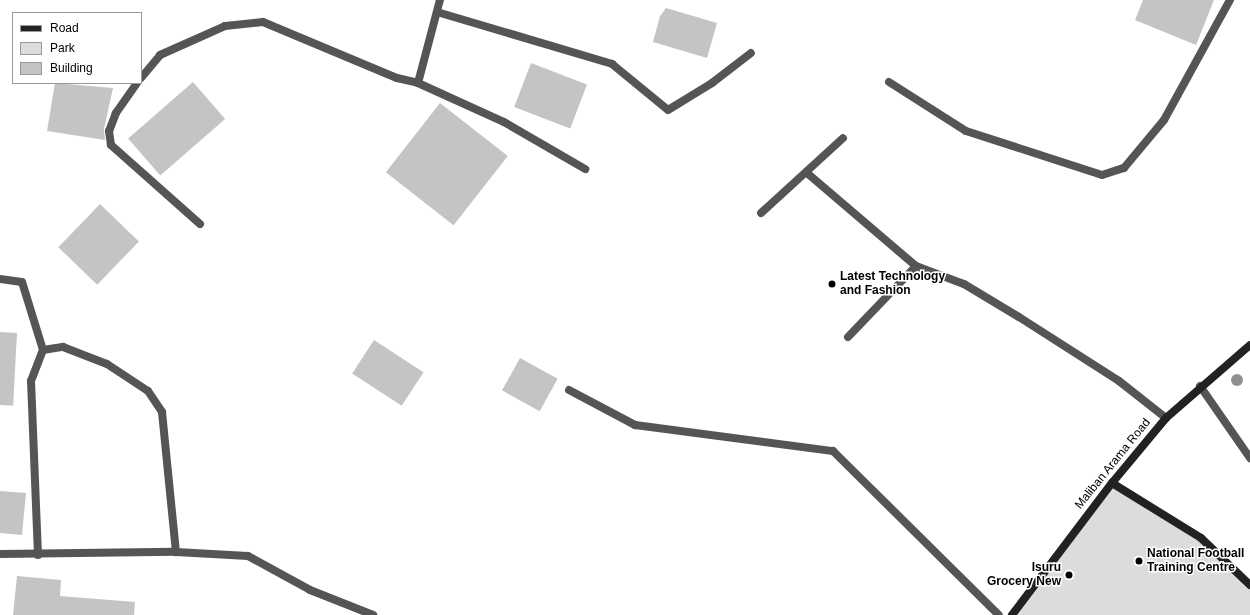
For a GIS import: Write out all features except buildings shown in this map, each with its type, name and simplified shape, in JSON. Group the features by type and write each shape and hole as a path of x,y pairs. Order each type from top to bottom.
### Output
{"street":[{"path":"418,83 440,0"},
{"path":"889,82 966,131 1102,175 1124,168 1164,120 1230,0"},
{"path":"438,12 612,64 668,110 712,83 751,54"},
{"path":"142,77 160,55 225,26 263,22 397,78 418,83 504,122 584,170"},
{"path":"135,84 116,113 110,131 111,145 200,224"},
{"path":"760,213 807,173 843,138"},
{"path":"807,173 916,266 964,284 1012,313 1119,381 1166,418"},
{"path":"848,337 916,266"},
{"path":"0,279 22,282 43,350 31,381 38,555"},
{"name":"Maliban Arama Road","path":"1012,615 1112,483 1166,418 1200,386 1250,345"},
{"path":"43,350 63,347 107,364 148,391 162,412 176,552"},
{"path":"1200,386 1250,458"},
{"path":"569,390 635,425 833,451 999,615"},
{"path":"1112,483 1201,538 1250,584"},
{"path":"0,554 38,555 176,552 248,556 310,590 373,615"}],"green space":[{"name":"National Football Training Centre","path":"1112,483 1201,538 1250,585 1250,615 1012,615"}],"place":[{"name":"Latest Technology and Fashion","path":"832,284"},
{"name":"National Football Training Centre","path":"1139,561"},
{"name":"Isuru Grocery New","path":"1069,575"}]}
